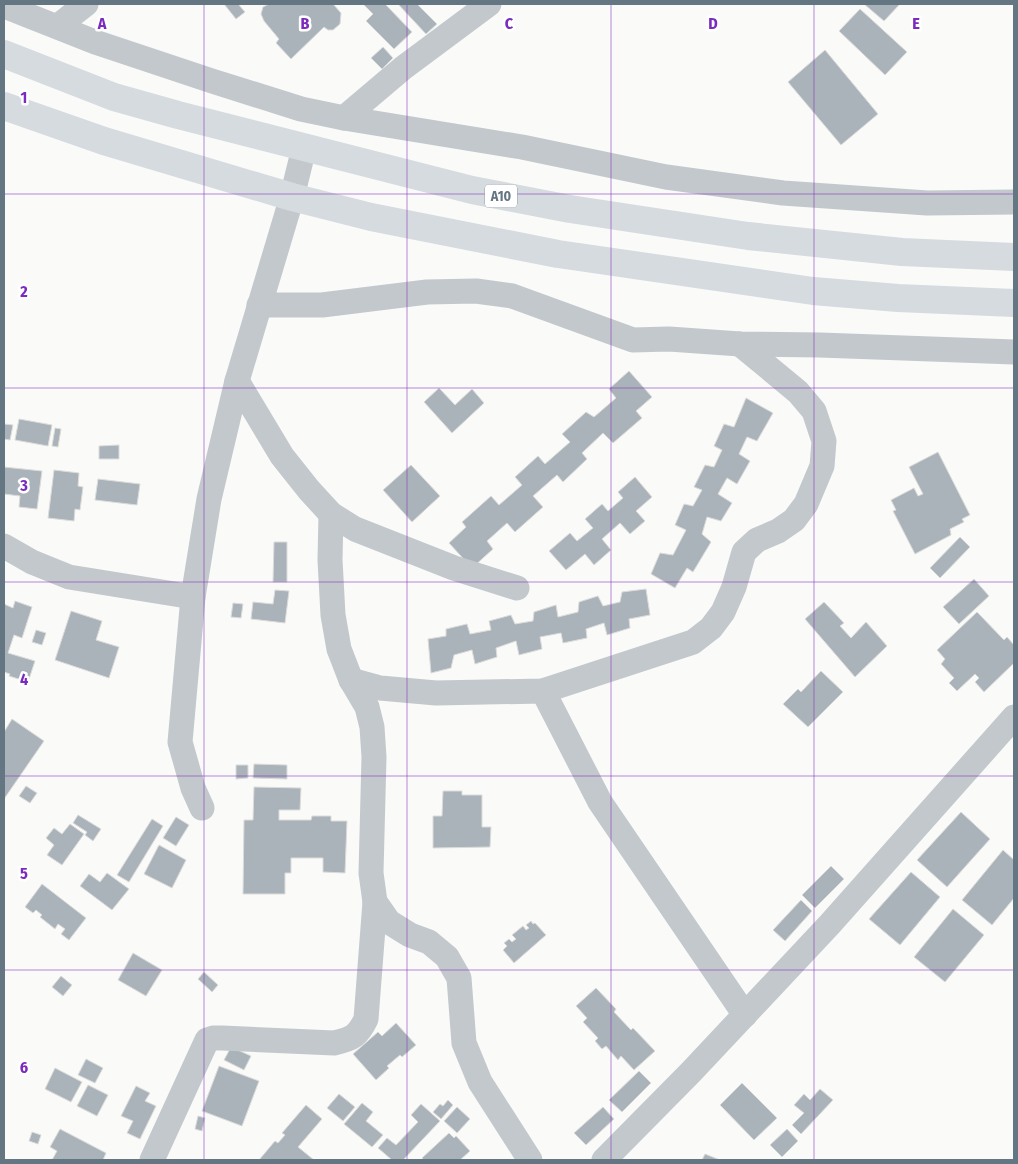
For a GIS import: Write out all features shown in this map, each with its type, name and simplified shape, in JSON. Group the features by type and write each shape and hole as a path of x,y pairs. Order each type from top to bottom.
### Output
{"main road":[{"name":"A10","path":"4,54 114,97 304,148 472,190 663,224 821,245 902,252 1014,257"},
{"path":"4,106 104,141 292,197 371,217 558,254 813,291 908,299 1014,303"}],"street":[{"path":"58,26 86,4"},
{"path":"344,118 403,68 489,4"},
{"path":"4,6 95,42 212,81 301,109 344,118 522,147 666,177 783,193 927,202 1014,202"},
{"path":"202,808 193,788 180,742 193,597 209,499 237,381 292,197 304,148"},
{"path":"259,305 322,305 427,292 476,291 512,296 633,340 1014,352"},
{"path":"351,680 380,688 436,693 543,691 693,642 711,628 723,612 734,587 744,552 757,540 778,531 794,520 806,504 822,466 824,441 814,412 798,392 740,344"},
{"path":"237,381 282,456 308,490 331,514 364,533 454,568 516,588"},
{"path":"152,1160 207,1040 222,1038 334,1043 349,1040 361,1031 366,1019 375,902 371,872 374,757 372,727 367,707 351,680 339,649 333,615 330,560 331,514"},
{"path":"4,546 32,562 69,577 193,597"},
{"path":"543,691 600,802 745,1015"},
{"path":"604,1160 745,1015 830,924 1014,717"},
{"path":"375,902 389,922 410,935 429,942 447,957 459,978 464,1043 480,1082 530,1160"}],"building":[{"path":"224,4 238,4 245,12 236,19"},
{"path":"269,4 333,4 341,13 340,24 333,30 328,30 324,27 291,59 276,43 279,39 264,21 261,14 263,7"},
{"path":"363,4 385,4 412,32 394,49 366,21 373,14"},
{"path":"398,4 417,4 437,24 426,34"},
{"path":"864,4 900,4 884,21"},
{"path":"860,9 907,52 885,75 839,31"},
{"path":"383,47 393,58 382,69 371,58"},
{"path":"825,50 878,114 841,145 788,82"},
{"path":"629,371 652,397 636,411 642,418 613,443 603,433 582,453 587,459 563,482 557,475 533,496 543,507 515,532 507,523 487,541 493,549 472,568 449,543 466,527 462,522 491,496 499,505 522,485 515,477 538,456 545,464 570,442 562,434 586,412 594,417 616,398 609,389"},
{"path":"439,388 455,405 472,389 484,403 452,433 424,402"},
{"path":"746,398 773,413 757,441 747,437 739,454 750,461 737,484 727,478 718,494 732,503 721,521 707,517 702,534 711,542 693,572 687,568 675,588 651,574 660,553 673,555 686,530 675,525 684,504 693,506 702,490 694,487 705,465 714,467 722,450 714,446 724,424 734,427"},
{"path":"19,419 52,425 48,446 15,440"},
{"path":"4,424 13,425 10,440 4,439"},
{"path":"55,428 61,429 58,447 52,446"},
{"path":"119,445 119,459 99,459 99,446"},
{"path":"938,452 970,515 962,519 964,522 950,529 951,535 915,554 893,511 896,510 891,500 914,488 918,496 923,494 909,467"},
{"path":"411,465 440,496 412,522 383,490"},
{"path":"4,467 42,471 37,509 19,507 20,496 4,494"},
{"path":"54,470 79,473 78,486 83,487 80,510 75,509 74,521 48,518"},
{"path":"635,477 652,497 636,511 645,521 630,534 620,523 602,539 611,550 594,565 585,554 566,570 549,551 570,533 577,541 593,528 585,519 602,504 608,511 623,498 618,492"},
{"path":"98,479 140,484 137,505 95,500"},
{"path":"960,537 970,547 940,578 930,568"},
{"path":"274,542 287,542 287,582 273,582"},
{"path":"974,579 989,596 959,624 943,607"},
{"path":"646,589 650,615 629,619 630,628 607,635 604,623 586,629 587,638 563,643 561,633 540,637 542,649 519,655 516,641 496,648 497,657 475,664 472,650 454,655 451,668 431,673 428,639 446,636 446,629 467,624 470,634 491,630 489,621 511,615 515,624 533,621 534,612 556,605 558,617 578,612 579,602 598,596 603,606 620,602 622,592"},
{"path":"275,590 289,591 285,623 251,619 253,602 273,604"},
{"path":"15,601 32,607 22,638 14,635 8,653 35,661 28,682 9,676 10,674 4,672 4,604 13,608"},
{"path":"824,602 844,623 840,626 851,638 866,622 887,646 855,677 805,619"},
{"path":"233,603 243,604 241,618 231,617"},
{"path":"71,611 102,621 96,640 119,647 109,678 55,660"},
{"path":"977,612 1004,640 1007,637 1014,645 1014,663 984,692 975,682 979,678 975,674 957,691 949,683 954,678 941,664 945,659 937,650"},
{"path":"36,630 46,633 42,645 32,642"},
{"path":"821,671 843,692 808,727 783,704 798,689 801,692"},
{"path":"12,719 44,741 4,799 4,732"},
{"path":"254,764 287,765 287,779 253,778"},
{"path":"236,765 248,765 248,778 236,779"},
{"path":"26,786 37,793 30,803 19,796"},
{"path":"254,787 301,788 300,810 279,810 279,820 311,820 312,816 331,816 331,821 347,821 345,873 323,872 323,858 291,858 291,873 285,873 285,894 243,894 244,820 253,820"},
{"path":"443,791 462,791 462,795 482,795 482,827 491,827 490,847 433,848 433,816 442,816"},
{"path":"961,812 990,839 947,887 917,860"},
{"path":"78,815 101,829 93,841 85,835 87,832 73,823"},
{"path":"176,817 189,825 176,846 163,838"},
{"path":"152,819 163,826 129,882 117,875"},
{"path":"70,824 84,834 62,865 47,855 54,845 46,838 54,828 62,834"},
{"path":"159,845 186,860 172,888 144,874"},
{"path":"1003,850 1014,860 1014,898 992,925 962,900"},
{"path":"831,866 844,879 815,908 802,895"},
{"path":"911,872 940,897 900,945 869,919"},
{"path":"107,873 129,889 112,910 80,886 89,874 100,882"},
{"path":"42,884 86,918 69,940 61,934 65,929 58,924 55,929 40,917 42,915 36,910 33,913 25,907"},
{"path":"801,900 812,911 785,941 773,930"},
{"path":"953,909 984,935 945,982 914,957"},
{"path":"531,921 546,935 514,963 503,950 507,946 504,943 509,939 512,942 516,939 512,935 523,926 526,930 529,928 526,925"},
{"path":"133,953 162,970 146,996 118,980"},
{"path":"204,972 218,985 212,992 198,979"},
{"path":"61,976 72,985 63,996 52,987"},
{"path":"596,988 616,1009 614,1012 631,1030 633,1028 655,1051 634,1070 621,1056 618,1060 606,1046 602,1049 595,1041 598,1038 583,1022 587,1018 576,1006"},
{"path":"396,1023 416,1045 402,1057 400,1055 387,1066 389,1068 376,1080 353,1054 378,1032 382,1036"},
{"path":"231,1047 251,1056 244,1070 224,1060"},
{"path":"86,1059 103,1068 95,1083 78,1075"},
{"path":"219,1066 259,1081 242,1126 202,1111"},
{"path":"55,1068 82,1082 71,1102 45,1089"},
{"path":"639,1071 651,1083 622,1112 609,1100"},
{"path":"742,1083 777,1118 754,1140 720,1105"},
{"path":"88,1085 108,1095 97,1116 77,1106"},
{"path":"136,1086 150,1093 145,1101 156,1106 140,1139 127,1133 133,1121 121,1116"},
{"path":"820,1089 833,1100 801,1134 792,1125 804,1113 794,1105 804,1094 810,1100"},
{"path":"339,1094 355,1107 343,1121 327,1108"},
{"path":"448,1100 453,1105 441,1119 433,1112 440,1104 443,1106"},
{"path":"362,1103 373,1112 366,1121 383,1135 372,1147 344,1124"},
{"path":"421,1104 440,1121 403,1160 392,1160 378,1148 387,1138 396,1145 418,1122 411,1115"},
{"path":"306,1105 322,1119 298,1147 314,1160 259,1160 275,1141 278,1143 285,1135 282,1133"},
{"path":"457,1107 470,1119 457,1133 444,1121"},
{"path":"603,1107 614,1119 586,1145 574,1133"},
{"path":"198,1116 205,1118 202,1131 195,1129"},
{"path":"60,1129 106,1153 103,1160 52,1160 57,1151 50,1147"},
{"path":"787,1129 798,1141 782,1157 770,1145"},
{"path":"32,1132 41,1135 38,1144 29,1141"},
{"path":"449,1133 454,1138 456,1136 470,1151 460,1160 424,1160 422,1158"},
{"path":"705,1154 720,1160 702,1160"}]}
